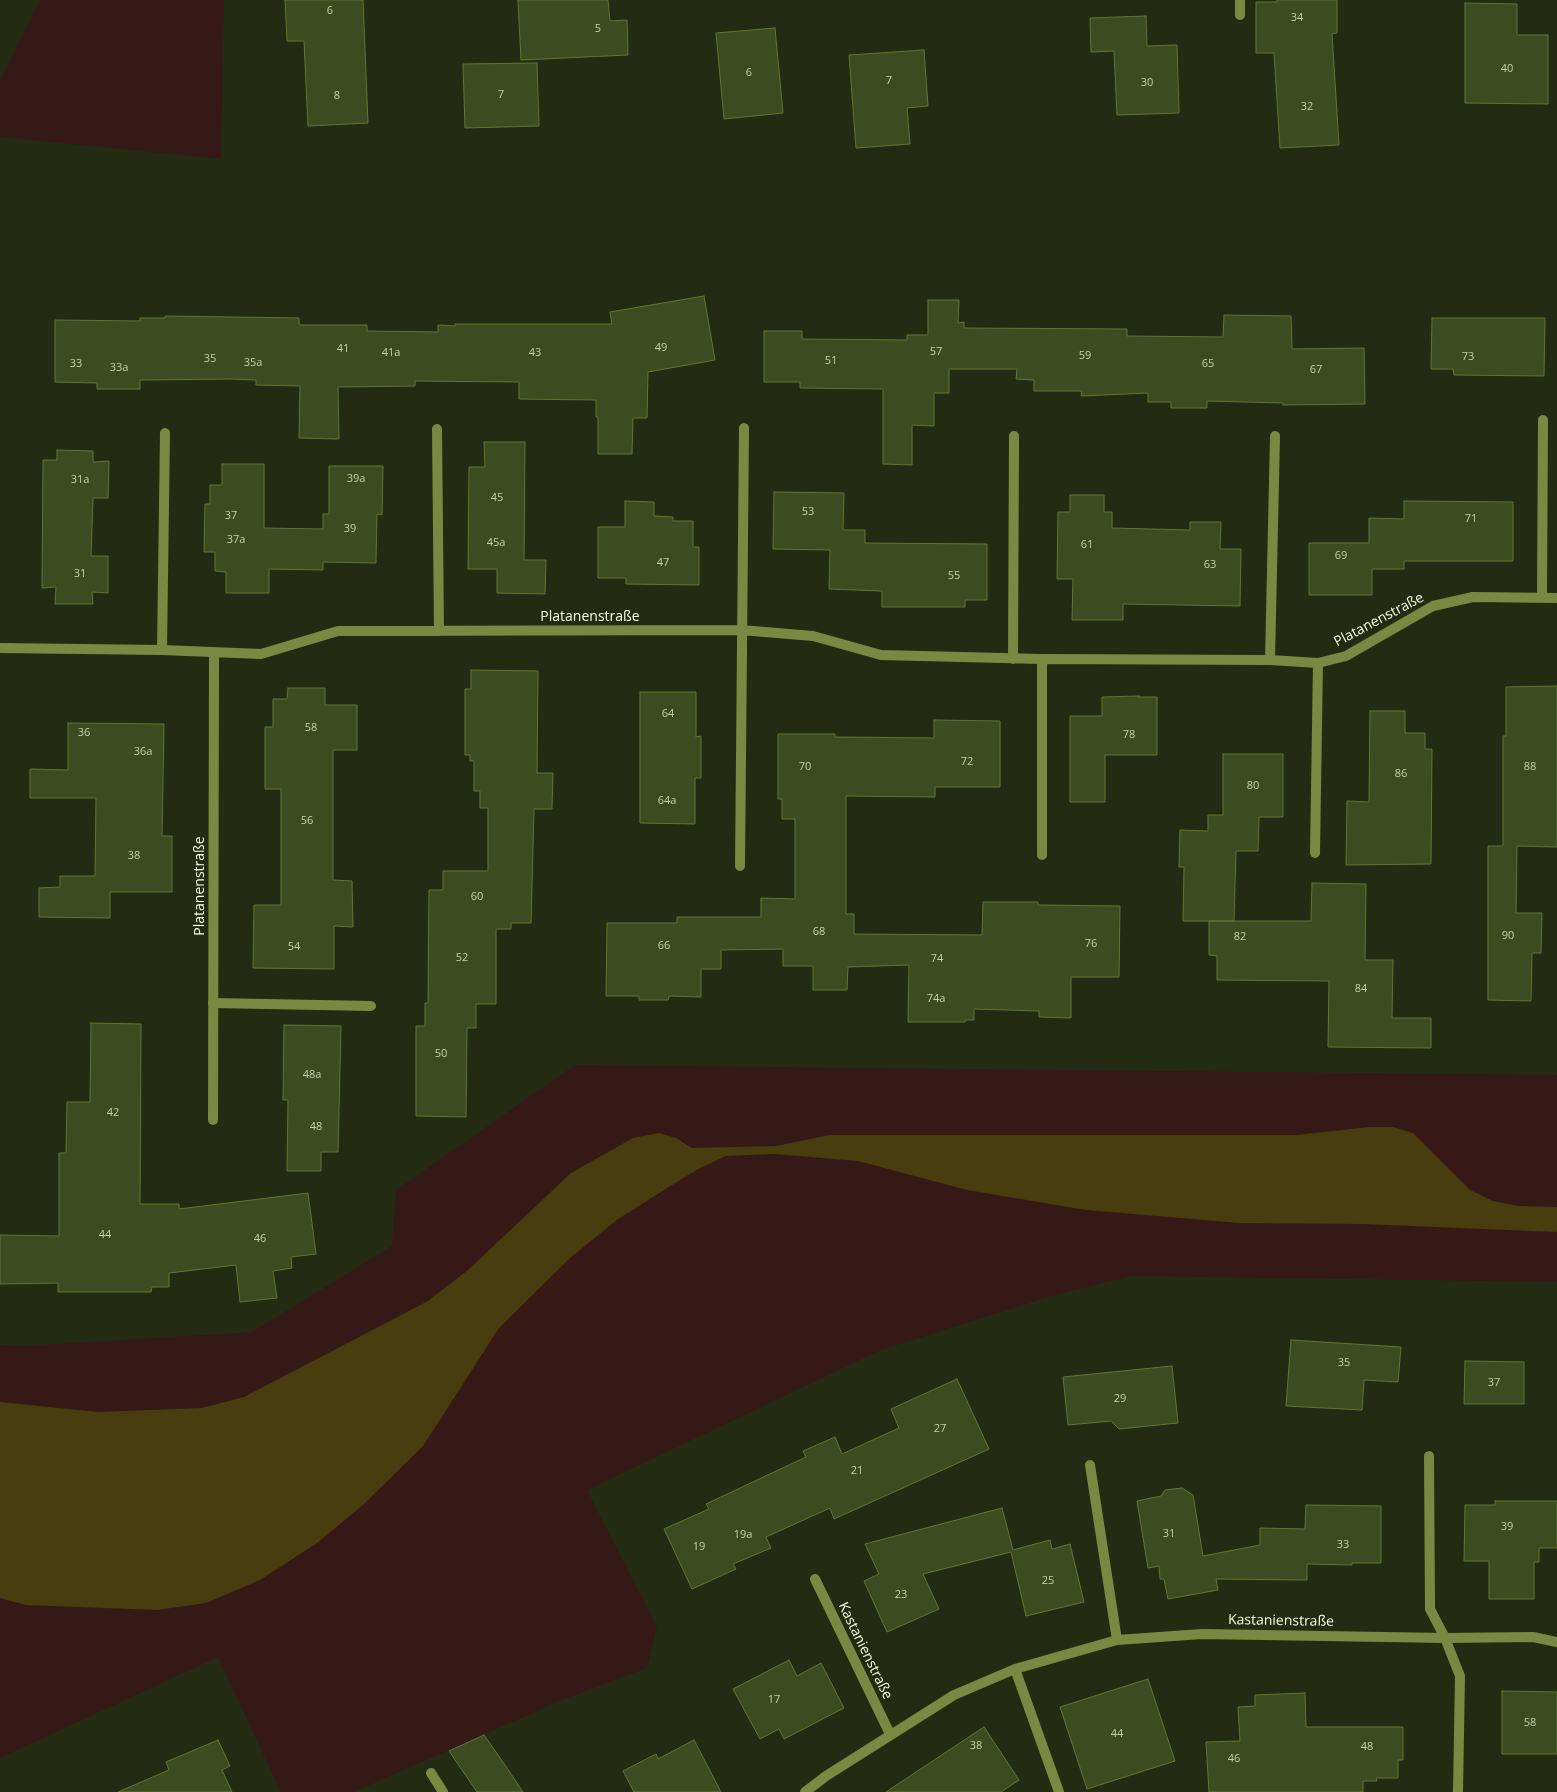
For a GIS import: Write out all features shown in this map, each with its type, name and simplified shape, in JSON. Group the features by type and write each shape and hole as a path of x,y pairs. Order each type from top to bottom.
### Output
{"street":[{"path":"1240,0 1240,15"},
{"path":"1542,597 1543,420"},
{"path":"740,866 741,630 744,594 744,428"},
{"path":"437,430 439,630"},
{"path":"162,650 165,433"},
{"path":"1013,659 1014,436"},
{"path":"1270,660 1274,436"},
{"name":"Platanenstraße","path":"0,648 162,650 261,654 338,631 741,630 813,636 881,655 1013,659 1270,660 1318,663 1346,656 1433,606 1472,597 1557,598"},
{"name":"Platanenstraße","path":"213,1120 214,652"},
{"path":"1042,659 1042,855"},
{"path":"1315,853 1318,663"},
{"path":"213,1003 371,1006"},
{"path":"1430,1456 1430,1610 1460,1676 1458,1792"},
{"path":"1090,1465 1117,1640"},
{"name":"Kastanienstraße","path":"815,1579 890,1734"},
{"name":"Kastanienstraße","path":"805,1792 890,1734 954,1695 1016,1669 1117,1640 1202,1634 1444,1638 1534,1637 1557,1642"},
{"path":"1016,1669 1059,1792"},
{"path":"431,1773 443,1792"}],"shaded area":[{"path":"40,0 224,0 221,159 0,137 0,81"},
{"path":"575,1065 1557,1075 1557,1282 1132,1276 1055,1295 881,1350 587,1490 657,1627 647,1668 562,1700 354,1792 281,1792 218,1657 0,1758 0,1345 23,1346 252,1332 392,1246 396,1190"},
{"path":"1369,1127 1393,1127 1413,1133 1470,1190 1493,1201 1519,1206 1557,1207 1557,1232 1362,1224 1240,1223 1086,1210 967,1190 858,1161 774,1154 726,1156 696,1170 618,1219 570,1258 499,1328 423,1446 363,1505 317,1543 260,1580 206,1603 157,1610 26,1605 0,1598 0,1402 98,1412 202,1408 244,1397 428,1301 468,1270 571,1173 633,1138 659,1133 676,1138 692,1148 776,1146 830,1135 1297,1135"}],"building":[{"path":"285,0 363,0 368,123 308,126 304,41 287,41"},
{"path":"518,0 608,0 610,21 627,20 628,55 521,60"},
{"path":"1277,0 1337,0 1337,33 1332,34 1339,145 1280,148 1274,53 1256,53 1256,2 1277,2"},
{"path":"1465,3 1517,4 1517,35 1548,35 1548,104 1465,103"},
{"path":"1146,16 1147,46 1177,45 1179,113 1117,115 1114,51 1091,52 1090,18"},
{"path":"775,28 783,113 724,119 716,33"},
{"path":"924,50 928,106 907,108 910,144 856,148 849,55"},
{"path":"537,63 539,126 465,128 463,64"},
{"path":"704,296 715,360 648,372 647,418 633,418 632,454 598,454 596,400 519,399 519,382 415,381 415,386 338,387 339,439 299,438 300,386 256,385 256,380 232,379 140,380 140,389 97,389 97,383 55,382 55,320 140,321 140,318 165,318 165,316 299,318 299,325 367,325 367,331 438,332 438,325 455,326 455,324 612,324 610,312"},
{"path":"928,300 959,300 958,323 964,322 964,328 1127,329 1127,336 1223,337 1224,315 1291,316 1292,349 1364,348 1365,404 1283,405 1283,403 1207,401 1207,408 1171,408 1171,402 1148,402 1148,393 1081,396 1082,391 1034,391 1034,380 1016,379 1017,369 949,369 949,393 934,393 934,426 912,425 912,465 883,464 883,389 800,388 800,382 764,382 764,331 802,331 802,339 907,340 907,335 928,335"},
{"path":"1432,318 1545,318 1544,376 1454,375 1453,369 1431,369"},
{"path":"484,442 525,442 524,560 546,560 545,594 497,593 497,569 468,569 469,467 485,467"},
{"path":"57,450 93,451 93,462 109,461 108,498 93,498 91,556 108,556 108,593 92,592 93,604 55,604 56,587 42,588 43,460 57,460"},
{"path":"222,464 264,464 264,528 323,529 323,514 329,514 329,466 383,466 382,515 377,514 376,563 323,562 323,570 269,569 269,593 226,593 226,572 215,571 215,552 204,552 205,504 210,504 210,485 222,485"},
{"path":"774,492 844,493 843,530 865,530 865,543 987,544 987,600 965,600 965,607 882,607 882,591 829,589 830,550 773,549"},
{"path":"1070,495 1104,495 1104,512 1112,512 1112,528 1190,530 1190,522 1221,522 1220,549 1241,549 1240,606 1123,604 1123,620 1072,620 1073,579 1057,579 1058,512 1070,512"},
{"path":"625,501 654,502 654,516 673,517 673,521 693,521 693,547 699,547 699,585 626,584 626,578 598,578 598,527 625,527"},
{"path":"1404,501 1513,502 1513,561 1404,561 1404,569 1372,569 1372,595 1309,595 1309,543 1369,543 1369,518 1404,519"},
{"path":"471,670 538,671 537,773 553,773 552,809 534,809 531,923 511,923 511,929 496,929 496,1004 476,1004 476,1028 467,1028 466,1117 416,1116 416,1026 425,1026 425,1003 428,1003 429,890 443,890 443,871 488,871 488,808 480,808 480,791 474,791 474,761 470,761 470,755 465,755 465,689 471,689"},
{"path":"1557,686 1557,847 1517,846 1516,913 1542,913 1541,953 1532,953 1531,1001 1488,1000 1488,846 1503,846 1503,736 1506,736 1506,687"},
{"path":"288,688 325,688 325,705 357,705 357,750 333,750 333,880 352,881 353,927 334,926 334,969 253,968 254,905 281,905 281,789 265,789 265,727 273,727 273,699 287,699"},
{"path":"640,692 696,692 696,737 701,736 701,778 695,778 695,824 640,823"},
{"path":"1102,697 1157,697 1157,755 1105,755 1105,802 1070,802 1070,716 1102,716"},
{"path":"1370,711 1405,711 1405,733 1425,733 1425,749 1432,749 1431,864 1346,865 1347,801 1369,802"},
{"path":"934,720 1000,721 1000,787 935,787 935,797 846,796 846,914 854,914 854,934 982,935 983,902 1038,902 1038,905 1120,906 1119,977 1071,977 1071,1018 1039,1017 1039,1011 974,1009 974,1020 965,1020 965,1022 908,1022 909,965 848,967 847,990 813,990 813,966 783,966 783,949 721,950 721,969 701,969 701,997 669,996 668,1000 639,1000 639,996 606,996 607,923 677,923 677,917 761,917 761,898 795,899 795,819 782,819 782,799 778,799 778,734 835,734 835,737 934,738"},
{"path":"68,723 164,724 162,836 172,836 172,892 110,892 110,918 39,917 39,888 60,887 60,876 95,876 96,798 30,798 30,769 68,770"},
{"path":"1223,754 1283,754 1283,817 1259,817 1258,851 1236,851 1234,921 1183,921 1184,867 1179,867 1180,830 1208,831 1208,815 1223,815"},
{"path":"1312,883 1366,884 1365,960 1393,960 1392,1018 1431,1018 1431,1048 1328,1047 1329,981 1217,980 1217,956 1209,955 1209,921 1311,921"},
{"path":"91,1023 141,1024 140,1204 179,1204 179,1209 308,1193 316,1254 291,1257 292,1268 273,1271 277,1298 240,1302 236,1265 169,1273 169,1287 152,1287 151,1292 58,1292 58,1283 0,1284 0,1235 59,1236 59,1153 66,1153 67,1102 90,1102"},
{"path":"284,1025 341,1026 338,1152 321,1152 321,1171 287,1171 288,1100 283,1100"},
{"path":"1291,1340 1401,1347 1398,1382 1364,1380 1362,1410 1286,1406"},
{"path":"1465,1361 1524,1362 1524,1404 1464,1404"},
{"path":"1172,1366 1178,1423 1119,1429 1111,1421 1068,1425 1063,1377"},
{"path":"957,1379 989,1449 834,1519 830,1508 766,1537 771,1548 733,1564 736,1569 692,1589 664,1529 709,1509 706,1504 806,1457 803,1451 835,1437 842,1454 899,1428 891,1409"},
{"path":"1182,1488 1193,1495 1203,1556 1260,1545 1260,1528 1305,1529 1306,1505 1381,1506 1381,1563 1352,1563 1352,1565 1307,1564 1307,1580 1216,1579 1218,1590 1168,1599 1164,1579 1160,1579 1159,1566 1148,1568 1137,1501 1161,1496 1165,1490"},
{"path":"1495,1501 1557,1501 1557,1548 1539,1548 1539,1562 1534,1562 1534,1599 1489,1599 1489,1561 1464,1561 1465,1505 1495,1505"},
{"path":"1002,1508 1013,1550 1050,1540 1052,1549 1070,1544 1084,1602 1026,1616 1011,1552 923,1574 939,1609 887,1632 864,1581 879,1574 865,1544"},
{"path":"789,1660 797,1676 821,1663 844,1708 784,1739 779,1729 760,1739 733,1689"},
{"path":"1148,1679 1175,1761 1087,1789 1060,1707"},
{"path":"1502,1691 1557,1692 1557,1754 1502,1754"},
{"path":"1305,1693 1306,1727 1403,1727 1403,1760 1398,1760 1398,1778 1376,1778 1377,1781 1363,1781 1363,1792 1209,1792 1206,1742 1240,1741 1238,1707 1255,1706 1255,1695"},
{"path":"984,1727 1019,1780 1001,1792 886,1792"},
{"path":"484,1735 523,1792 477,1792 449,1751"},
{"path":"218,1740 230,1766 222,1770 232,1792 118,1792 169,1770 166,1762"},
{"path":"694,1740 721,1792 634,1792 623,1771 656,1754 658,1759"}]}
